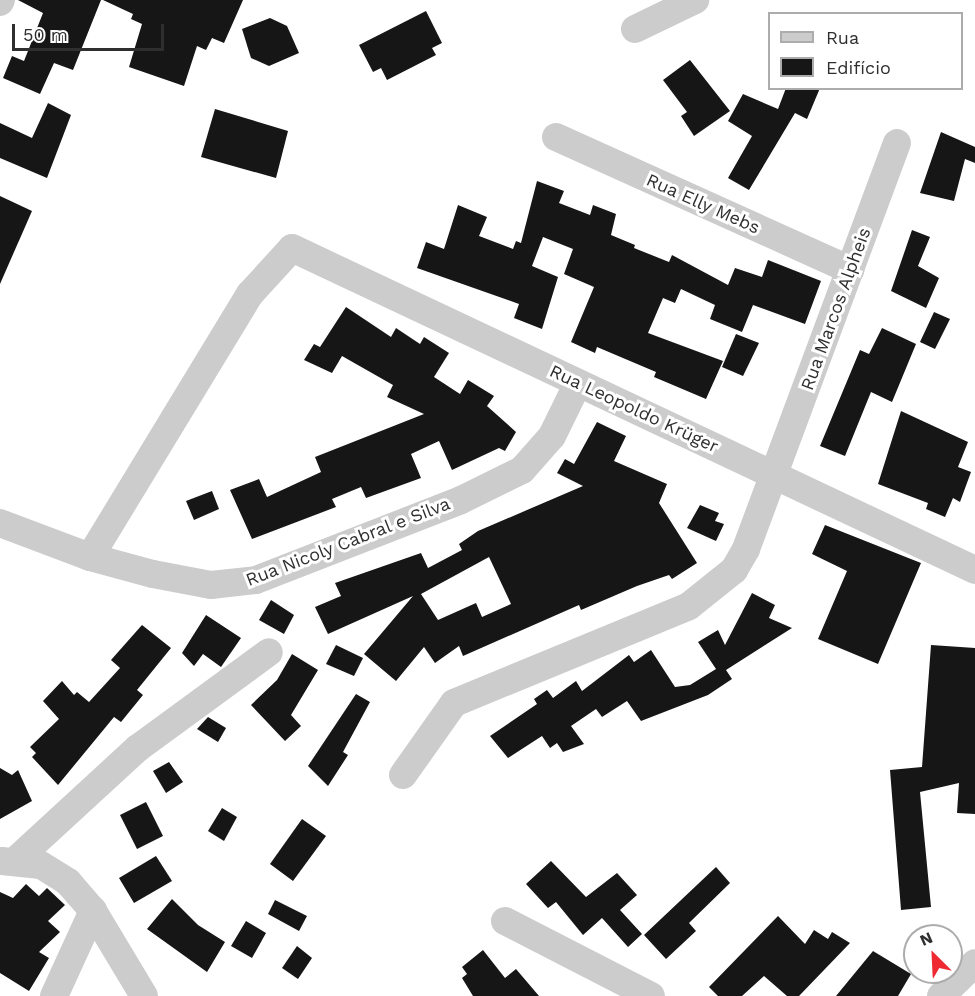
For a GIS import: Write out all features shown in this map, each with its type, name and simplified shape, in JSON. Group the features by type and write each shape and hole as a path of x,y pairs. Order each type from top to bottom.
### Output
{"street":[{"path":"635,29 695,0"},
{"name":"Rua Elly Mebs","path":"556,137 850,270"},
{"name":"Rua Marcos Alpheis","path":"403,775 454,703 689,606 715,589 746,549 897,143"},
{"name":"Rua Leopoldo Krüger","path":"90,557 250,294 292,248 975,570"},
{"name":"Rua Nicoly Cabral e Silva","path":"0,523 90,557 212,585 256,580 461,500 522,470 552,436 578,383"},
{"path":"8,860 138,748 269,652"},
{"path":"8,860 56,873 93,911 144,996"},
{"path":"54,996 93,911"},
{"path":"505,921 651,996"},
{"path":"941,996 975,963"}],"building":[{"path":"18,0 101,0 73,70 54,63 40,94 3,78 12,56 24,61 43,13"},
{"path":"103,0 243,0 224,43 212,38 206,50 197,46 184,86 129,67 142,24 131,19 133,14"},
{"path":"426,11 442,43 432,48 436,55 387,80 381,68 373,72 359,45"},
{"path":"270,18 287,26 299,53 269,66 251,58 242,29"},
{"path":"690,60 730,111 694,136 681,116 687,112 663,80"},
{"path":"785,90 819,90 807,119 795,113 749,190 728,178 752,136 728,121 743,94 778,109"},
{"path":"48,103 71,115 47,178 0,158 0,123 32,138"},
{"path":"215,109 288,131 276,178 201,157"},
{"path":"941,132 975,147 975,163 965,159 954,201 920,193"},
{"path":"537,181 564,191 559,203 590,215 593,205 616,214 611,235 635,245 634,248 669,262 672,255 728,285 735,268 762,277 768,260 821,281 805,324 753,305 742,332 710,319 715,305 681,289 675,303 663,298 648,333 723,361 706,399 654,377 656,372 597,347 595,353 571,342 594,287 564,274 573,249 543,237 532,266 558,277 542,329 514,318 519,304 417,268 426,242 444,249 458,205 487,217 479,236 513,249 516,241 521,243"},
{"path":"0,196 32,211 0,284"},
{"path":"912,230 930,237 918,266 939,278 926,308 891,291"},
{"path":"346,307 391,337 396,328 420,344 424,337 449,353 434,377 460,394 468,380 494,396 487,406 516,432 505,451 499,448 452,470 439,441 411,454 421,478 366,498 361,487 332,499 336,507 252,539 230,490 259,479 267,497 321,472 315,457 424,414 387,397 393,385 342,356 332,373 304,360 314,344 320,347"},
{"path":"934,312 950,319 935,349 920,342"},
{"path":"882,328 916,344 892,402 871,392 845,456 820,446 860,350 869,354"},
{"path":"736,334 759,343 743,376 722,367"},
{"path":"901,411 968,442 958,467 971,472 960,502 953,498 945,517 926,509 928,503 878,484"},
{"path":"597,422 626,436 614,461 667,484 659,503 697,563 672,579 669,575 581,610 579,605 463,656 459,646 435,663 424,647 396,681 364,654 413,596 328,634 315,607 341,596 335,583 421,553 428,568 462,550 459,544 478,531 583,486 557,473 565,459 574,464","holes":["489,557 511,604 482,617 476,603 438,620 421,594"]},
{"path":"212,491 219,509 194,520 186,501"},
{"path":"700,505 719,513 715,521 724,524 716,541 687,528"},
{"path":"825,525 921,563 878,664 818,639 847,571 812,554"},
{"path":"752,593 775,605 769,618 792,628 726,670 732,679 708,695 641,721 627,701 602,717 596,709 571,726 584,744 563,752 557,743 550,748 542,736 508,758 490,736 537,704 534,699 547,690 553,698 576,681 582,691 629,655 634,662 651,650 675,687 690,685 716,669 698,642 718,630 725,645"},
{"path":"271,600 294,615 284,634 259,620"},
{"path":"206,615 241,638 221,667 203,654 194,666 182,653"},
{"path":"142,625 171,648 137,690 143,695 121,722 114,717 58,785 32,757 36,753 30,747 59,719 43,701 62,681 74,695 77,692 89,702 120,668 111,660"},
{"path":"336,645 363,658 354,676 326,664"},
{"path":"931,645 975,648 975,814 957,813 959,783 920,792 931,907 901,910 890,770 922,767"},
{"path":"292,654 318,670 291,715 301,726 285,741 251,705 277,680"},
{"path":"356,694 370,702 343,752 348,755 328,786 308,766"},
{"path":"208,717 226,728 218,742 197,729"},
{"path":"169,762 183,782 166,793 153,771"},
{"path":"0,768 12,775 18,770 32,801 0,819"},
{"path":"146,802 163,836 137,849 120,815"},
{"path":"222,808 237,817 224,841 208,831"},
{"path":"302,819 326,836 293,881 270,864"},
{"path":"156,856 172,881 134,903 119,878"},
{"path":"551,861 586,897 617,873 637,895 620,910 642,934 628,947 602,918 583,935 556,902 548,908 526,884"},
{"path":"716,867 730,883 689,923 696,931 666,959 644,935"},
{"path":"26,884 39,896 47,888 65,905 48,921 60,932 39,952 49,958 29,991 0,973 0,892 13,898"},
{"path":"172,899 198,925 225,942 207,972 147,929"},
{"path":"275,900 307,916 299,931 268,914"},
{"path":"778,916 805,944 814,930 828,939 832,932 850,943 799,996 787,996 764,976 742,996 718,996 709,987"},
{"path":"246,921 266,933 252,958 231,946"},
{"path":"297,946 312,958 298,979 282,968"},
{"path":"483,950 505,978 516,969 539,996 473,996 462,978 467,974 462,967"},
{"path":"873,951 903,969 903,984 905,984 898,996 836,996"}]}
